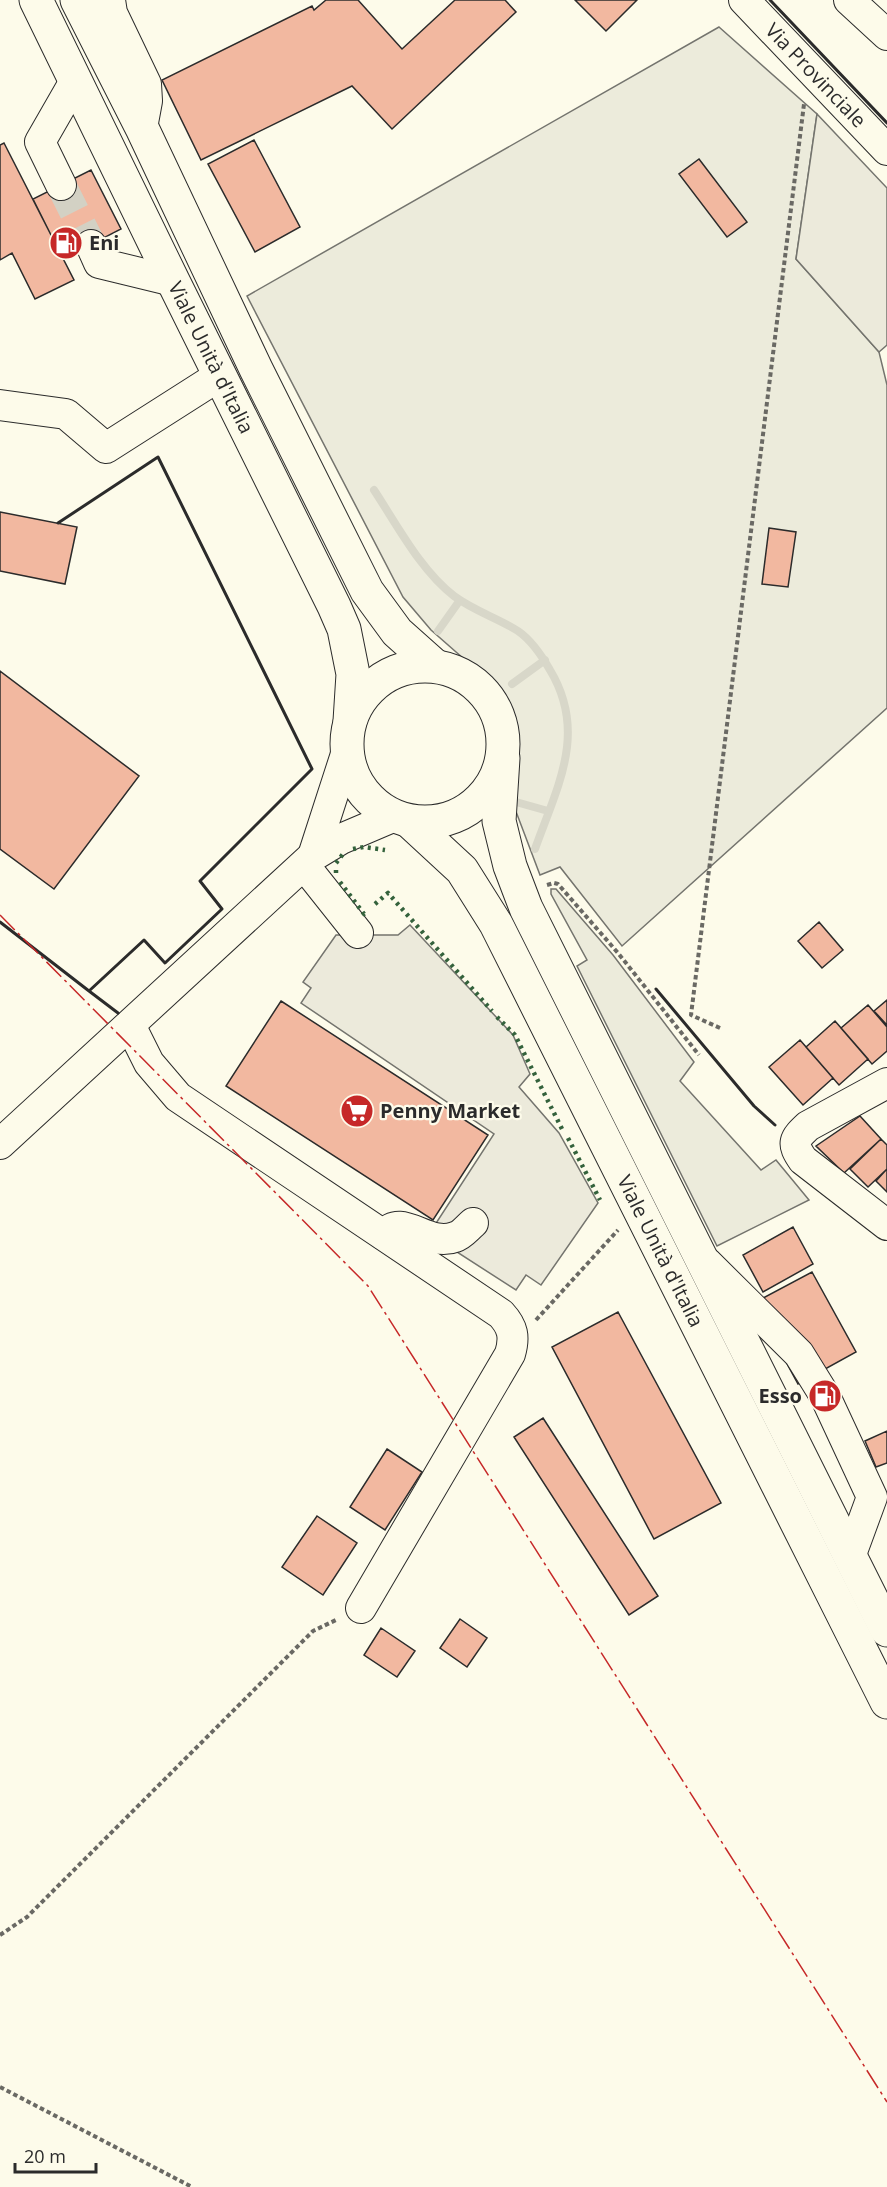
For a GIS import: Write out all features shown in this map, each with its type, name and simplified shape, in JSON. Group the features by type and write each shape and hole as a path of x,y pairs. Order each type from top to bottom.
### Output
{"main road":[{"name":"Viale Unità d'Italia","path":"36,0 344,629 353,674 349,736 352,772 362,790 377,806 402,818 462,870 496,924 887,1702"},
{"name":"Viale Unità d'Italia","path":"77,0 142,129 256,369 367,591 397,632 434,665"},
{"name":"Viale Unità d'Italia","path":"349,736 362,697 382,678 407,667 434,665 460,672 480,687 495,708 503,733 499,821 510,866 526,908 885,1624"},
{"name":"Viale Unità d'Italia","path":"402,818 434,822 458,815 478,801 494,782 503,758"}],"street":[{"path":"110,0 112,13 146,84 147,101 142,129"},
{"name":"Via Provinciale","path":"744,0 887,150"},
{"path":"849,0 887,35"},
{"path":"61,185 40,142 75,81"},
{"path":"91,245 99,263 172,281"},
{"path":"0,405 66,414 106,448 219,376"},
{"path":"309,860 349,736"},
{"path":"0,1144 309,860 341,838 402,818"},
{"path":"309,860 358,933"},
{"path":"130,1025 149,1063 178,1097 501,1314 510,1323 514,1334 510,1354 361,1608"},
{"path":"887,1083 808,1126 798,1135 795,1142 796,1151 803,1160 887,1225"},
{"path":"384,1235 393,1226 399,1226 429,1238 444,1240 461,1234 473,1222"},
{"path":"700,1257 799,1354 825,1396 872,1497 850,1557"}],"path":[{"path":"720,1028 692,1015 804,105 818,77"},
{"path":"545,890 549,884 558,884 618,953 699,1055"},
{"path":"514,1334 538,1319 638,1207"},
{"path":"0,1935 27,1917 313,1630 361,1608"},
{"path":"0,2087 192,2187"}],"shaded area":[{"path":"719,27 817,114 796,259 879,352 887,385 887,708 622,946 560,867 540,875 512,801 516,766 514,730 497,696 464,659 431,630 403,597 247,296"},
{"path":"817,114 887,188 887,345 879,352 796,259"},
{"path":"551,889 556,889 613,955 694,1062 680,1081 761,1170 776,1160 809,1200 717,1246 577,966 587,960 551,894"},
{"path":"410,925 513,1035 530,1074 519,1087 559,1133 598,1203 541,1285 526,1275 516,1290 429,1234 494,1134 301,1003 311,988 303,982 336,935 398,935"}],"building":[{"path":"326,0 358,0 402,49 455,0 505,0 516,12 392,129 352,86 201,160 162,80 312,6 314,10"},
{"path":"575,0 637,0 606,31"},
{"path":"254,140 300,227 255,252 208,164"},
{"path":"4,143 74,280 35,299 12,253 0,260 0,145"},
{"path":"699,159 747,222 727,237 679,174"},
{"path":"91,170 121,229 63,259 33,199"},
{"path":"0,512 77,527 65,584 0,571"},
{"path":"769,528 796,532 788,587 762,584"},
{"path":"0,671 139,776 54,889 0,849"},
{"path":"819,922 843,950 822,968 798,941"},
{"path":"887,1000 887,1025 874,1011"},
{"name":"Penny Market","path":"281,1001 488,1135 433,1220 226,1086"},
{"path":"868,1005 887,1027 887,1051 872,1064 841,1028"},
{"path":"835,1021 868,1059 839,1085 806,1047"},
{"path":"800,1040 833,1078 803,1105 769,1067"},
{"path":"860,1116 881,1139 844,1173 816,1146"},
{"path":"881,1139 887,1145 887,1169 868,1187 850,1169"},
{"path":"887,1169 887,1192 876,1181"},
{"path":"793,1227 813,1264 763,1292 743,1255"},
{"path":"812,1272 856,1352 798,1384 754,1303"},
{"path":"618,1312 721,1503 654,1539 552,1347"},
{"path":"543,1418 658,1596 629,1615 514,1437"},
{"path":"887,1431 887,1463 876,1467 865,1441"},
{"path":"387,1449 422,1472 385,1530 350,1507"},
{"path":"317,1516 357,1543 323,1595 282,1567"},
{"path":"460,1619 487,1638 467,1667 440,1648"},
{"path":"381,1628 415,1651 397,1677 364,1655"}],"waterway":[{"path":"374,490 410,547 442,586 462,601 523,635 543,659 561,693 567,716 568,738 565,760 535,849"},
{"path":"438,631 460,600"},
{"path":"512,684 545,660"},
{"path":"516,802 548,811"}],"tunnel":[{"path":"61,185 91,245"}],"hedge":[{"path":"353,849 364,847 385,850"},
{"path":"336,863 343,854"},
{"path":"336,870 336,876"},
{"path":"340,882 364,914 367,911"},
{"path":"375,904 388,893 492,1011"},
{"path":"497,1017 515,1035 563,1131"},
{"path":"568,1138 600,1200"}],"wall":[{"path":"770,0 887,123"},
{"path":"0,922 89,991 144,940 165,963 222,909 200,881 312,769 158,457 58,523"},
{"path":"656,989 754,1106 775,1125"},
{"path":"89,991 118,1013"}],"power":[{"path":"0,915 368,1286 887,2102"}],"place":[{"name":"Eni","path":"66,243"},
{"name":"Penny Market","path":"357,1111"},
{"name":"Esso","path":"825,1396"}]}
